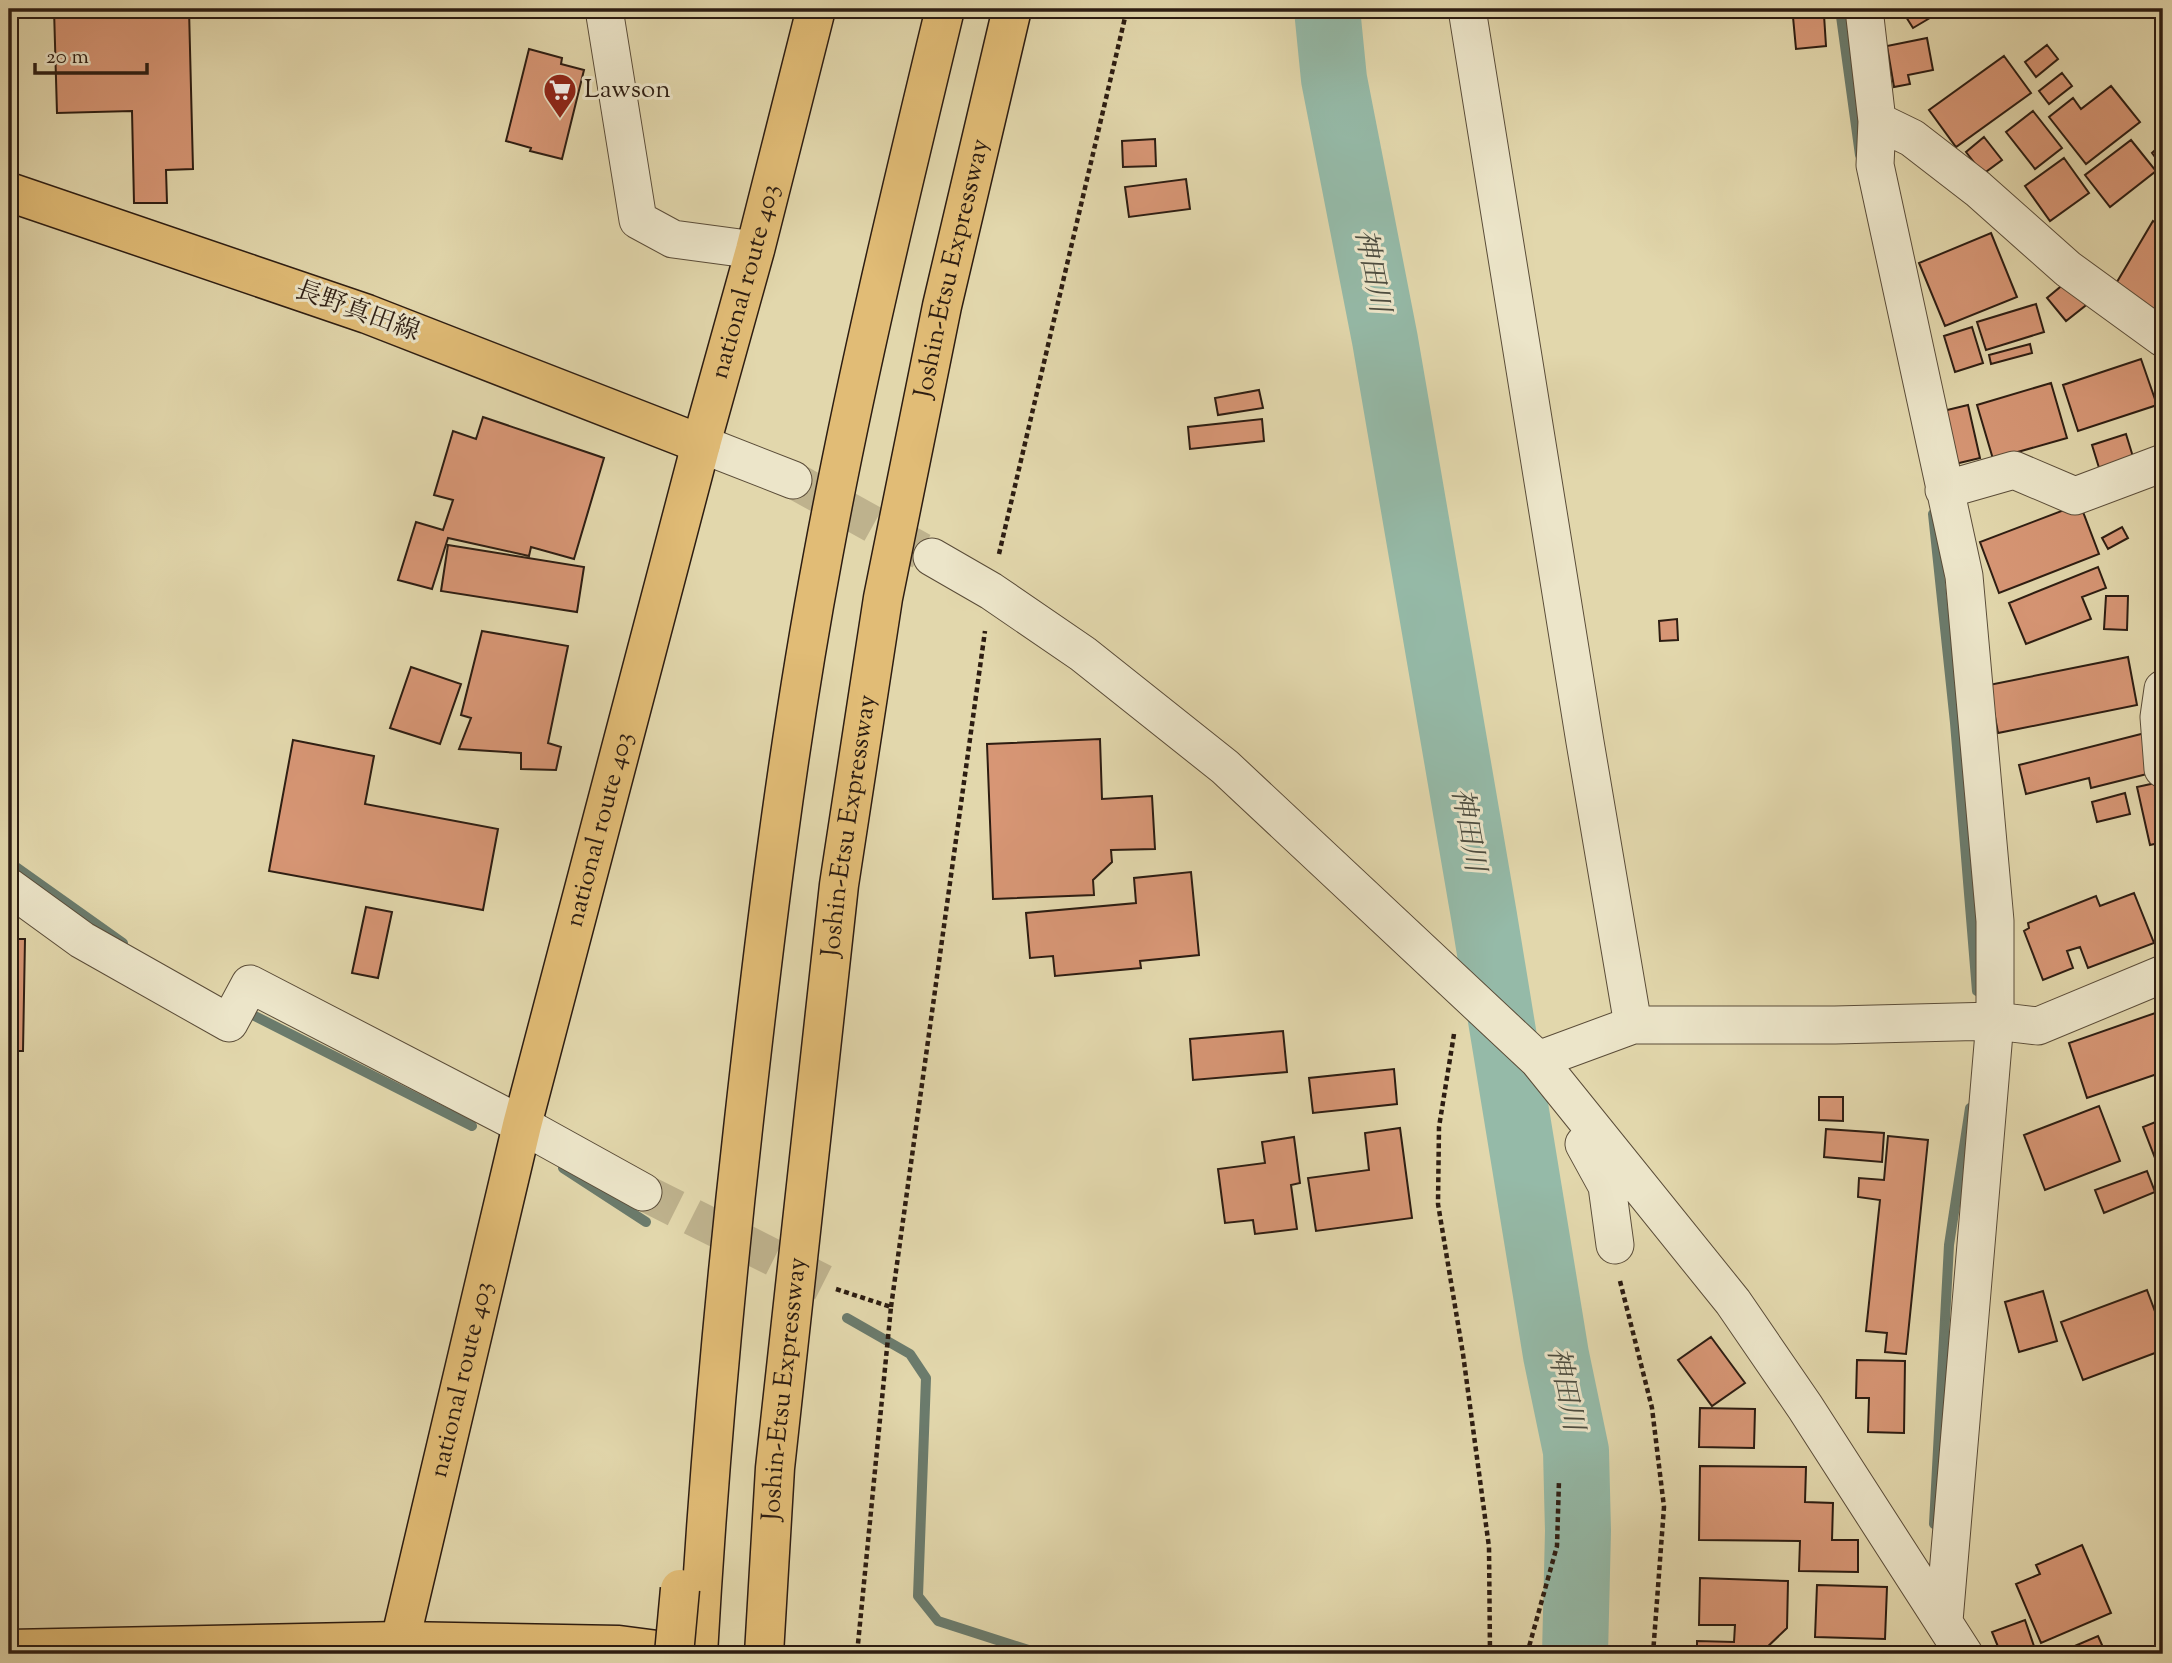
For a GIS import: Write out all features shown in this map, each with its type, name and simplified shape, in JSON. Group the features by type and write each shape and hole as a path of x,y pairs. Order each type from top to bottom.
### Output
{"main road":[{"name":"national route 403","path":"398,1648 522,1125 701,444 755,250 816,9"},
{"path":"698,1654 691,1591 709,1260 744,1000 780,821 823,558 879,279 945,9"},
{"name":"Joshin-Etsu Expressway","path":"764,1654 772,1609 775,1468 839,885 883,598 942,306 1012,9"},
{"name":"長野真田線","path":"9,192 367,314 701,444"},
{"path":"674,1654 691,1591"},
{"path":"772,1609 777,1654"},
{"path":"9,1649 619,1645 688,1654"}],"street":[{"path":"604,9 638,220 673,239 755,250"},
{"path":"1467,9 1582,729 1633,1025"},
{"path":"1864,9 1877,121 1875,165 1965,589 1994,921 1994,1020 1944,1621"},
{"path":"1877,121 1912,138 1978,189 2068,269 2163,338"},
{"path":"701,444 793,480"},
{"path":"1944,490 2014,470 2075,496 2163,463"},
{"path":"932,557 991,591 1083,654 1225,766 1538,1060 1733,1301 1805,1406 1964,1654"},
{"path":"2163,689 2159,717 2163,768"},
{"path":"9,887 82,940 229,1023 250,984 522,1125 643,1192"},
{"path":"1538,1060 1633,1025 1835,1025 1994,1020 2038,1026 2163,974"},
{"path":"1538,1060 1607,1186 1615,1245"}],"path":[{"path":"857,1654 891,1307 991,591 1127,9"},
{"path":"1470,995 1449,1052 1439,1127 1438,1204 1463,1354 1489,1547 1490,1654"},
{"path":"1615,1245 1622,1292 1652,1408 1664,1507 1653,1654"},
{"path":"836,1289 891,1307"},
{"path":"1527,1654 1557,1546 1559,1480"}],"building":[{"path":"54,9 189,9 193,169 166,170 167,203 134,203 132,111 57,113"},
{"path":"1901,9 1945,9 1913,28"},
{"path":"2093,9 2110,9 2097,16"},
{"path":"1824,15 1826,46 1796,49 1793,17"},
{"path":"1927,38 1933,70 1908,75 1910,84 1894,87 1887,46"},
{"path":"2047,45 2058,59 2036,77 2025,62"},
{"path":"529,49 562,58 561,64 584,70 562,159 530,151 531,148 506,141"},
{"path":"2004,56 2031,93 1956,147 1929,110"},
{"path":"2062,73 2072,86 2049,104 2039,91"},
{"path":"2111,86 2140,122 2086,164 2049,117 2073,98 2081,109"},
{"path":"2033,111 2062,148 2035,169 2006,132"},
{"path":"1984,137 2002,160 1983,174 1966,152"},
{"path":"1155,139 1156,166 1123,167 1122,141"},
{"path":"2131,140 2156,171 2110,207 2085,175"},
{"path":"2163,143 2163,168 2152,153"},
{"path":"2064,158 2089,193 2050,221 2025,186"},
{"path":"1186,179 1190,209 1129,217 1125,187"},
{"path":"2153,221 2163,227 2163,306 2159,314 2114,287"},
{"path":"1991,233 2017,297 1945,326 1919,263"},
{"path":"2071,278 2090,302 2066,321 2047,298"},
{"path":"2036,304 2044,332 1986,350 1977,322"},
{"path":"1972,327 1983,363 1955,372 1944,336"},
{"path":"2030,344 2032,353 1991,364 1989,355"},
{"path":"2141,359 2157,405 2078,431 2063,385"},
{"path":"2051,383 2067,438 1993,459 1977,405"},
{"path":"1259,390 1263,408 1218,415 1215,398"},
{"path":"1968,405 1980,458 1955,464 1943,411"},
{"path":"483,417 604,458 574,559 531,547 529,556 448,538 432,589 398,580 416,522 443,530 453,500 434,495 453,431 476,439"},
{"path":"1262,419 1264,441 1190,449 1188,427"},
{"path":"2126,434 2134,460 2100,471 2092,445"},
{"path":"2080,504 2099,554 1999,593 1980,542"},
{"path":"2122,527 2128,538 2108,549 2102,538"},
{"path":"448,545 584,567 577,612 441,591"},
{"path":"2098,567 2106,588 2082,597 2091,619 2026,644 2009,603"},
{"path":"2106,596 2128,596 2127,630 2104,629"},
{"path":"1677,619 1678,640 1660,641 1659,621"},
{"path":"482,631 568,646 548,743 561,747 556,770 521,769 521,753 459,749 471,718 461,715"},
{"path":"2128,657 2137,705 1998,733 1989,685"},
{"path":"411,667 461,684 440,744 390,728"},
{"path":"2145,733 2155,772 2091,788 2089,778 2026,794 2019,765"},
{"path":"1100,739 1102,799 1152,796 1155,849 1111,850 1112,862 1093,880 1094,895 993,899 987,744"},
{"path":"293,740 374,756 365,804 498,829 483,910 269,871"},
{"path":"2160,782 2163,796 2163,842 2150,845 2137,787"},
{"path":"2125,793 2130,814 2097,822 2092,802"},
{"path":"1191,872 1199,955 1140,961 1141,968 1055,976 1053,956 1030,958 1026,913 1136,903 1134,878"},
{"path":"2134,893 2154,943 2088,968 2080,947 2067,951 2073,968 2043,980 2024,931 2029,928 2028,923 2096,896 2100,906"},
{"path":"366,907 392,912 378,978 352,973"},
{"path":"2163,923 2163,938 2157,927"},
{"path":"9,939 25,939 23,1051 9,1051"},
{"path":"2161,1011 2163,1072 2087,1098 2069,1043"},
{"path":"1283,1031 1287,1072 1193,1080 1190,1039"},
{"path":"1394,1069 1397,1104 1313,1113 1309,1078"},
{"path":"1819,1097 1843,1097 1843,1121 1819,1120"},
{"path":"2099,1106 2120,1161 2045,1190 2024,1135"},
{"path":"2163,1119 2163,1176 2162,1176 2143,1127"},
{"path":"1400,1128 1412,1218 1316,1231 1308,1178 1369,1170 1365,1133"},
{"path":"1826,1129 1884,1133 1882,1162 1824,1157"},
{"path":"1888,1136 1928,1140 1906,1354 1885,1352 1887,1333 1866,1331 1880,1200 1858,1197 1859,1178 1884,1180"},
{"path":"1294,1137 1300,1183 1291,1185 1297,1229 1255,1234 1253,1220 1225,1223 1218,1169 1265,1163 1262,1142"},
{"path":"2147,1171 2155,1192 2104,1213 2095,1190"},
{"path":"2147,1290 2163,1333 2163,1350 2083,1380 2061,1322"},
{"path":"2043,1291 2057,1341 2019,1352 2005,1302"},
{"path":"1711,1337 1745,1383 1712,1406 1678,1360"},
{"path":"1857,1360 1905,1361 1904,1433 1868,1432 1869,1398 1856,1398"},
{"path":"1700,1408 1755,1409 1754,1448 1699,1447"},
{"path":"1700,1466 1806,1467 1805,1502 1833,1503 1832,1540 1858,1540 1858,1572 1799,1571 1800,1541 1699,1540"},
{"path":"2082,1545 2111,1613 2041,1643 2016,1584 2040,1574 2036,1565"},
{"path":"1700,1578 1788,1581 1787,1628 1760,1654 1697,1653 1697,1641 1734,1642 1735,1625 1699,1625"},
{"path":"1817,1585 1887,1587 1885,1639 1815,1637"},
{"path":"2025,1620 2036,1652 2001,1654 1992,1632"},
{"path":"2098,1636 2106,1654 2056,1654"},
{"path":"1783,1651 1819,1653 1819,1654 1783,1654"}],"waterway":[{"name":"神田川","path":"1327,9 1334,79 1385,340 1556,1355 1576,1451 1578,1531 1575,1654"},
{"path":"1840,9 1860,155"},
{"path":"1933,514 1955,723 1977,991"},
{"path":"9,862 123,943"},
{"path":"241,1009 472,1126"},
{"path":"1934,1524 1949,1245 1970,1108"},
{"path":"563,1168 646,1222"},
{"path":"847,1318 910,1354 926,1378 918,1596 938,1621 1041,1654"}],"tunnel":[{"path":"793,480 932,557"},
{"path":"643,1192 836,1289"}],"place":[{"name":"Lawson","path":"560,120"}]}
